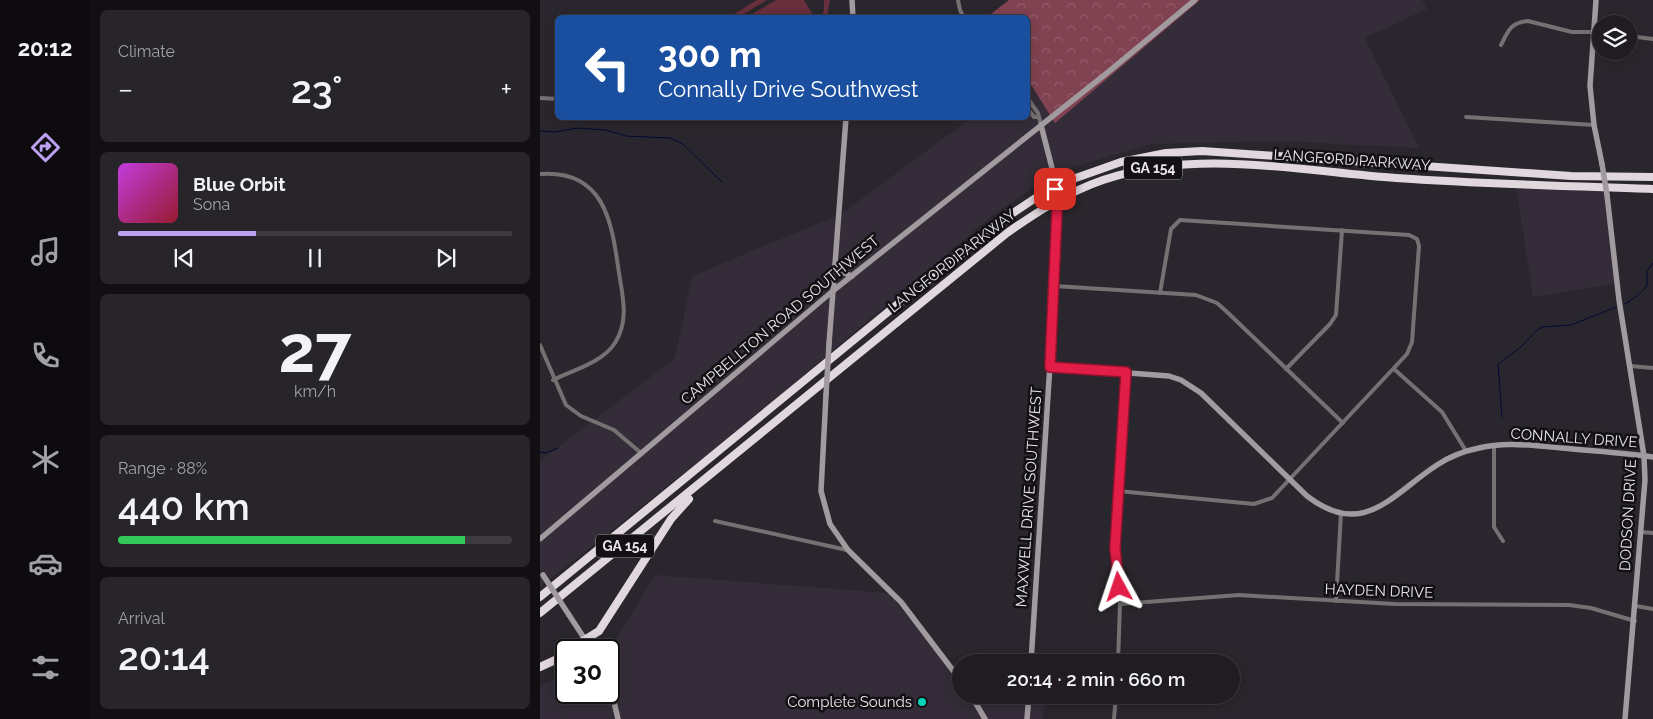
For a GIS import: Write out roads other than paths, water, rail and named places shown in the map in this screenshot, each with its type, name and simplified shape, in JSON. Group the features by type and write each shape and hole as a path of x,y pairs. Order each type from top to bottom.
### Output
{"highway":[{"name":"LANGFORD PARKWAY","path":"540,597 899,303 1013,213 1052,188 1092,171 1151,155 1202,151 1571,176 1653,177"},
{"name":"LANGFORD PARKWAY","path":"540,613 709,478 815,388 1007,233 1055,201 1103,180 1144,170 1210,163 1485,184 1653,189"},
{"path":"585,638 599,631 671,519 709,478"},
{"path":"540,667 555,660"}],"street":[{"path":"852,0 853,15"},
{"path":"958,0 962,15"},
{"name":"CAMPBELLTON ROAD SOUTHWEST","path":"540,539 834,290 1195,0"},
{"name":"DODSON DRIVE","path":"1595,15 1596,0"},
{"path":"1501,45 1508,30 1520,22 1572,32 1592,31"},
{"path":"1637,37 1653,39"},
{"name":"DODSON DRIVE","path":"1592,49 1590,86 1594,125 1607,195 1644,456 1645,480 1642,532 1625,719"},
{"path":"540,98 555,99"},
{"path":"1030,103 1038,113 1040,125"},
{"path":"1030,112 1034,117 1038,117"},
{"path":"1466,117 1594,125"},
{"path":"846,120 829,344 821,491 830,524 848,550 902,604 952,669"},
{"name":"MAXWELL DRIVE SOUTHWEST","path":"1032,654 1055,286 1057,211 1053,172 1040,125"},
{"path":"540,174 559,175 578,181 601,201 612,227 624,309 621,332 614,346 595,361 553,380"},
{"path":"1118,491 1254,504 1272,498 1408,354 1412,342 1419,246 1417,239 1409,234 1180,220 1171,229 1160,293"},
{"path":"1286,369 1330,324 1336,315 1342,230"},
{"path":"836,265 844,273 852,276"},
{"path":"1055,286 1196,296 1216,303 1343,424"},
{"path":"540,345 561,399 571,410 614,430 641,453"},
{"path":"1630,366 1653,368"},
{"path":"1050,367 1169,376 1192,385 1315,503 1341,513 1336,601"},
{"path":"1394,369 1442,412 1466,451"},
{"path":"1118,654 1120,604 1115,548 1126,372"},
{"path":"1494,445 1494,527 1503,541"},
{"name":"CONNALLY DRIVE","path":"1341,513 1361,513 1381,507 1436,466 1466,451 1494,445 1518,445 1653,457"},
{"path":"715,521 848,550"},
{"path":"1642,532 1653,533"},
{"path":"542,572 585,638"},
{"name":"HAYDEN DRIVE","path":"1120,604 1239,595 1396,604 1569,605 1591,608 1635,621"},
{"path":"1636,606 1653,609"},
{"path":"615,704 618,719"},
{"path":"976,704 985,719"},
{"path":"1027,719 1028,704"},
{"path":"1114,719 1115,704"}],"waterway":[{"path":"540,131 555,132 577,128 606,130 626,136 670,138 683,144 722,182"},
{"path":"1625,304 1647,286 1647,271 1653,263"},
{"path":"1502,417 1498,364 1521,347 1542,327 1571,325 1616,307"},
{"path":"540,452 546,453 558,448"}],"place":[{"name":"Complete Sounds","path":"922,702"}]}
